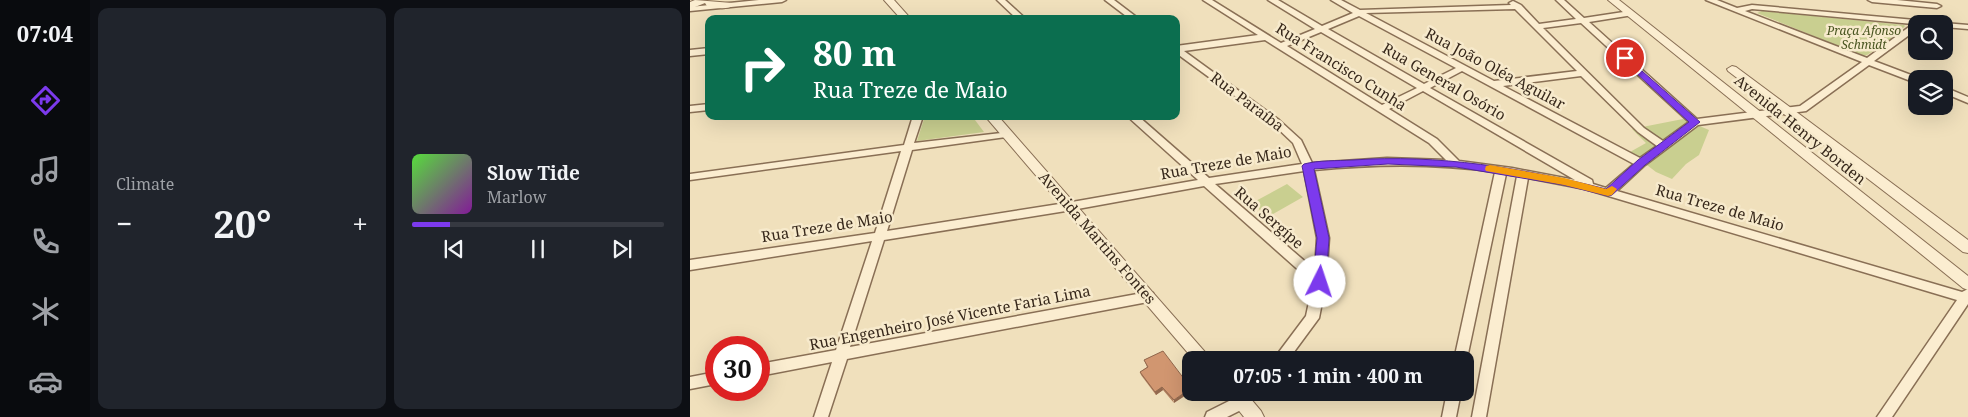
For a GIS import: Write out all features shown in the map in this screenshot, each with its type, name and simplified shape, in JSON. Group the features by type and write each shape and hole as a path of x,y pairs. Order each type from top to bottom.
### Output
{"street":[{"path":"690,7 703,0"},
{"path":"709,0 710,4 729,5"},
{"path":"690,7 782,0"},
{"path":"889,0 902,15"},
{"path":"1001,0 1018,15"},
{"path":"1109,0 1130,15"},
{"name":"Rua Francisco Cunha","path":"1206,0 1433,141 1456,164"},
{"name":"Rua General Osório","path":"1272,0 1604,192"},
{"name":"Rua João Oléa Aguilar","path":"1335,0 1641,163"},
{"path":"1510,0 1640,130 1663,146"},
{"path":"1560,0 1695,122"},
{"name":"Avenida Henry Borden","path":"1613,0 1967,292"},
{"path":"1710,0 1908,77"},
{"path":"1872,0 1940,3"},
{"path":"1927,15 1940,3"},
{"path":"1281,46 1364,11 1518,7"},
{"path":"1736,10 1752,7 1908,23"},
{"path":"1537,27 1630,14"},
{"path":"1953,26 1968,27"},
{"path":"1604,192 1695,122 1803,109 1908,32"},
{"path":"1180,48 1265,37"},
{"path":"690,53 705,51"},
{"name":"Rua Paraíba","path":"1180,52 1276,122 1297,142 1308,166 1323,238 1320,282 1312,318 1287,351"},
{"path":"1382,109 1462,68"},
{"name":"Avenida Henry Borden","path":"1732,69 1968,248"},
{"path":"1493,84 1583,73"},
{"path":"1953,94 1968,100"},
{"path":"690,109 705,107"},
{"path":"821,417 917,120"},
{"name":"Avenida Martins Fontes","path":"994,120 1196,351"},
{"name":"Rua Sergípe","path":"1136,120 1320,282"},
{"path":"690,177 1006,134"},
{"name":"Rua Treze de Maio","path":"690,265 1070,206 1308,166 1388,161 1456,164 1501,170 1604,192 1967,292"},
{"path":"1463,351 1501,170"},
{"path":"1479,417 1523,174"},
{"path":"1884,417 1967,292"},
{"name":"Rua Engenheiro José Vicente Faria Lima","path":"770,368 1148,297"},
{"path":"690,383 705,380"},
{"path":"1212,417 1235,401"},
{"path":"1245,401 1255,417"},
{"path":"1449,417 1452,401"}],"green space":[{"name":"Praça Afonso Schmidt","path":"1762,11 1905,26 1894,37 1863,56 1757,13"},
{"path":"1683,119 1709,130 1699,155 1686,164 1672,179 1656,172 1630,152 1646,143 1632,129"},
{"path":"924,120 975,120 984,132 917,141"},
{"path":"1287,184 1303,197 1268,217 1252,203"}],"building":[{"path":"1163,351 1182,376 1182,394 1174,400 1162,387 1155,392 1140,372 1148,367 1144,360"}],"slow traffic":[{"path":"1490,169 1586,186 1608,193 1612,189"}],"route":[{"path":"1320,282 1323,238 1308,166 1388,161 1456,164 1586,186 1608,193 1641,163 1695,122 1625,58"}]}
